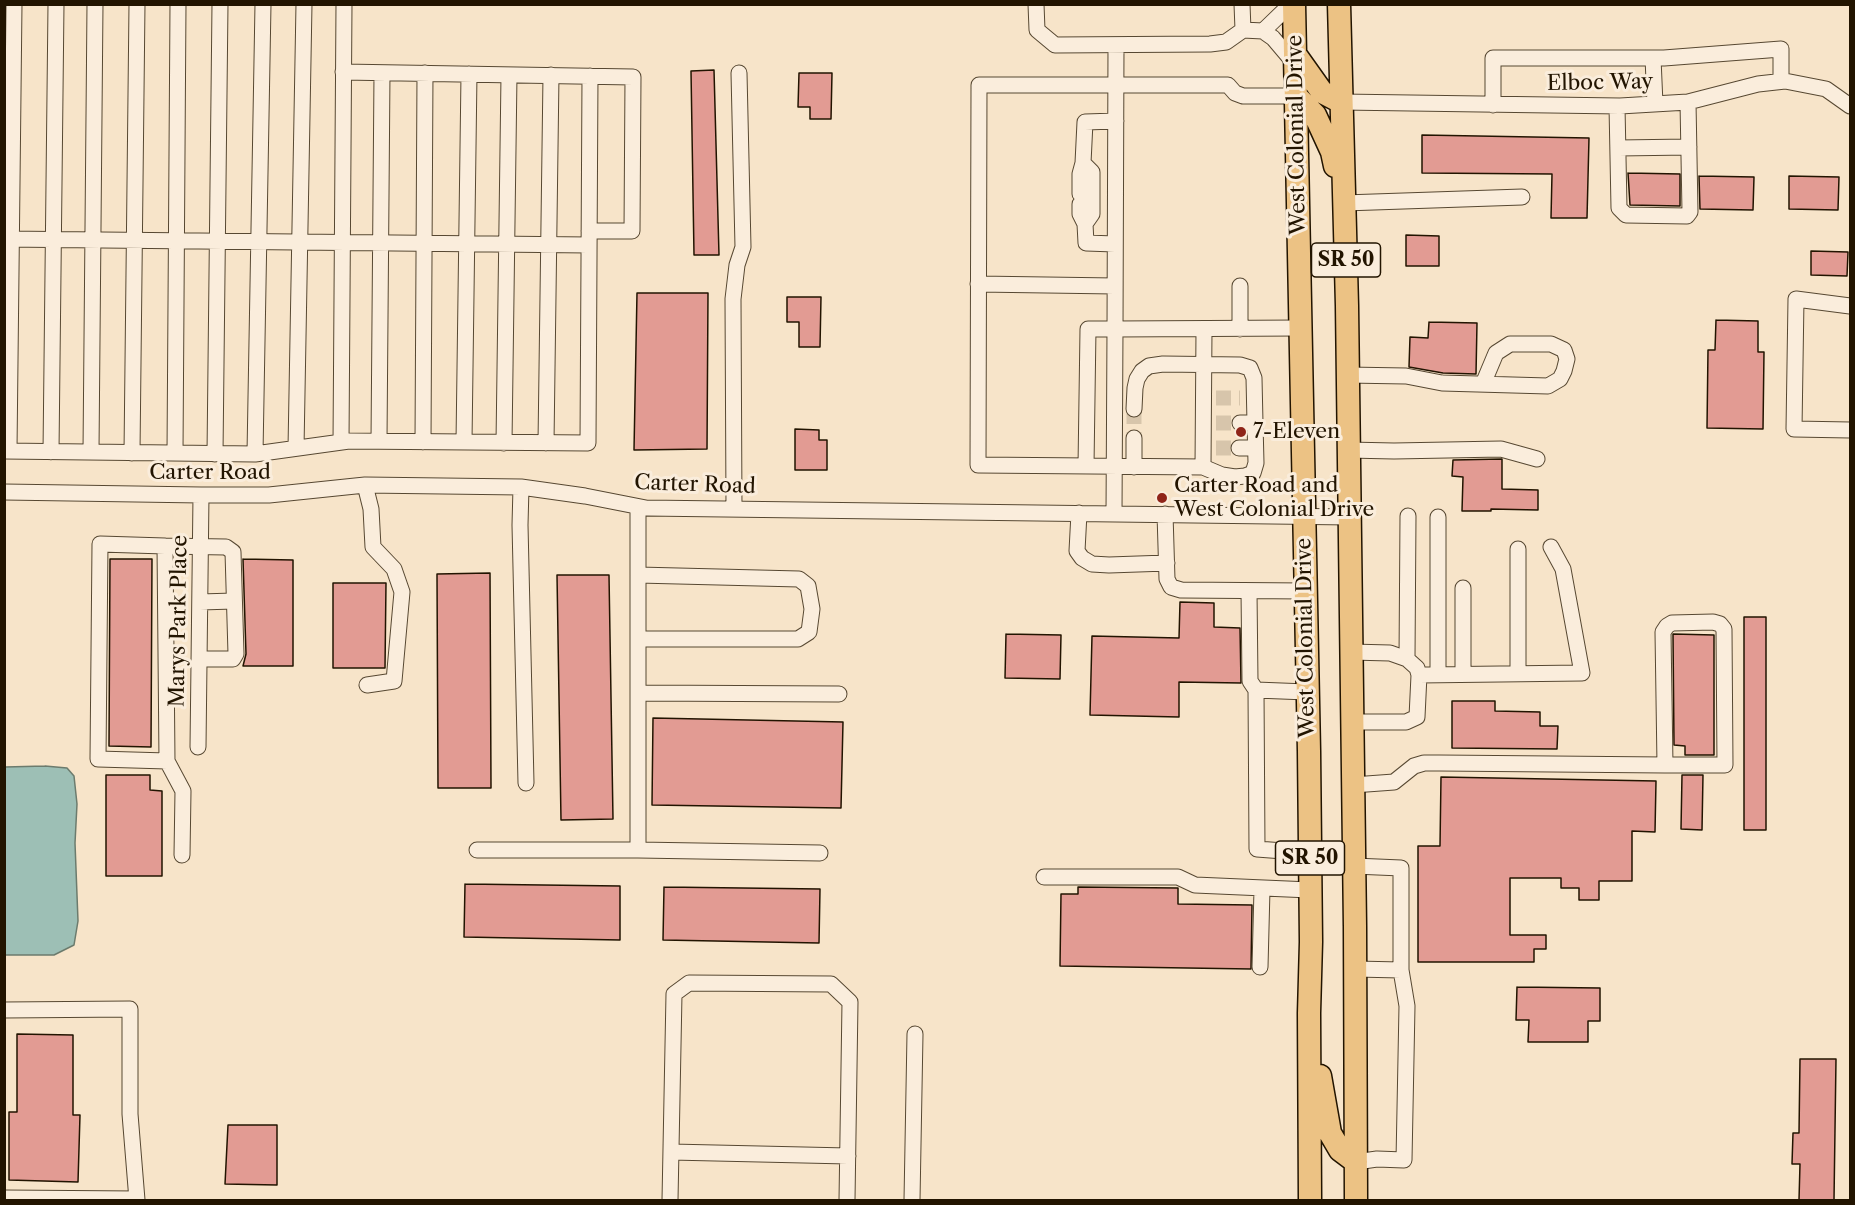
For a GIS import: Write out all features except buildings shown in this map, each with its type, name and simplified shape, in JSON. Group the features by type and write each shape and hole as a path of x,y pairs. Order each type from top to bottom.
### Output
{"highway":[{"name":"West Colonial Drive","path":"1293,4 1310,853 1310,1200"},
{"name":"SR 50","path":"1339,4 1350,517 1356,1200"},
{"path":"1295,59 1322,92 1341,102"},
{"path":"1296,96 1316,115 1332,152 1344,202"},
{"path":"1309,1013 1330,1133 1340,1150 1356,1162"}],"street":[{"path":"14,4 8,239 7,451 255,454 340,442 588,443 590,76"},
{"path":"51,452 56,4"},
{"path":"91,452 95,4"},
{"path":"132,453 137,4"},
{"path":"175,453 178,4"},
{"path":"215,454 220,4"},
{"path":"255,454 263,4"},
{"path":"296,448 304,4"},
{"path":"340,442 344,4"},
{"path":"1036,4 1037,30 1056,45 1210,44 1226,42 1243,30 1263,31 1295,59"},
{"path":"1242,4 1243,30"},
{"path":"1263,31 1293,4"},
{"path":"1114,514 1116,45"},
{"path":"1493,105 1493,58 1653,58 1781,49 1781,81"},
{"path":"1653,58 1655,104"},
{"path":"8,239 548,245 632,231 633,76 343,72"},
{"path":"379,441 382,73"},
{"path":"423,442 425,73"},
{"path":"734,509 733,298 737,265 743,247 739,73"},
{"path":"464,442 469,74"},
{"path":"504,443 509,75"},
{"path":"546,443 551,75"},
{"name":"Elboc Way","path":"1341,102 1617,106 1688,102 1758,84 1781,81 1826,89 1850,103"},
{"path":"1134,409 1137,379 1149,366 1204,364 1240,365 1250,368 1254,378 1247,398 1247,423 1255,448 1256,463 1253,473 1245,476 1222,475 1203,467 978,465 979,85 1228,85 1235,93 1242,96 1296,96"},
{"path":"1617,106 1619,208 1626,215 1687,216 1690,212 1688,102"},
{"path":"1115,244 1086,243 1085,224 1080,214 1080,174 1083,163 1085,122 1116,121"},
{"path":"1618,148 1689,147"},
{"path":"1083,163 1092,172 1092,214 1085,224"},
{"path":"1344,202 1522,197"},
{"path":"978,284 1115,286"},
{"path":"1240,286 1240,329"},
{"path":"1851,306 1796,299 1794,429 1851,430"},
{"path":"1086,466 1088,329 1300,328"},
{"path":"1203,467 1210,448 1210,398 1204,364 1204,330"},
{"path":"1347,375 1406,376 1442,383 1548,386 1560,379 1564,371 1567,359 1564,350 1551,344 1510,344 1496,353 1483,384"},
{"path":"1134,438 1134,467"},
{"path":"1239,448 1255,448"},
{"path":"1348,450 1394,452 1501,449 1537,459"},
{"path":"365,484 371,509 373,547 394,569 402,592 394,681 367,685"},
{"name":"Carter Road","path":"4,492 269,495 365,484 521,487 585,496 638,507 1350,517"},
{"path":"521,487 526,783"},
{"name":"Marys Park Place","path":"198,747 201,495"},
{"path":"638,507 638,850"},
{"path":"1079,513 1077,551 1082,558 1092,564 1167,563"},
{"path":"1165,514 1167,579 1171,586 1181,590 1305,591"},
{"path":"1407,659 1408,516"},
{"path":"1438,517 1438,674"},
{"path":"167,761 98,759 100,544 226,547 232,552 236,654 233,659 199,659"},
{"path":"165,546 167,761 183,791 182,855"},
{"path":"1419,675 1582,673 1563,569 1551,547"},
{"path":"1518,549 1518,673"},
{"path":"638,575 799,579 808,586 812,609 809,632 798,639 638,639"},
{"path":"1463,588 1463,674"},
{"path":"1249,591 1249,670 1250,681 1256,690 1257,849 1310,853"},
{"path":"200,602 234,601"},
{"path":"1353,785 1394,782 1414,766 1424,763 1665,765 1725,765 1724,629 1720,624 1713,622 1672,623 1663,632 1665,765"},
{"path":"1351,652 1390,653 1407,659 1417,668 1419,675 1417,717 1406,722 1352,722"},
{"path":"1256,690 1307,692"},
{"path":"638,693 839,694"},
{"path":"477,850 638,850 820,854"},
{"path":"1354,866 1401,868 1401,970 1407,1006 1404,1160 1377,1159 1356,1162"},
{"path":"1044,877 1178,877 1195,885 1310,890"},
{"path":"1260,967 1262,889"},
{"path":"1355,969 1401,970"},
{"path":"670,1200 674,994 689,983 831,984 850,1002 847,1200"},
{"path":"4,1010 130,1009 130,1114 137,1200 4,1198"},
{"path":"912,1200 915,1034"},
{"path":"671,1152 848,1156"}],"water":[{"path":"5,767 67,768 74,776 77,804 75,843 78,921 74,945 54,955 5,955"}],"tunnel":[{"path":"1216,398 1240,398"},
{"path":"1134,409 1134,438"},
{"path":"1216,423 1240,423"},
{"path":"1216,448 1239,448"}],"place":[{"name":"7-Eleven","path":"1241,432"},
{"name":"Carter Road and West Colonial Drive","path":"1162,498"}]}
